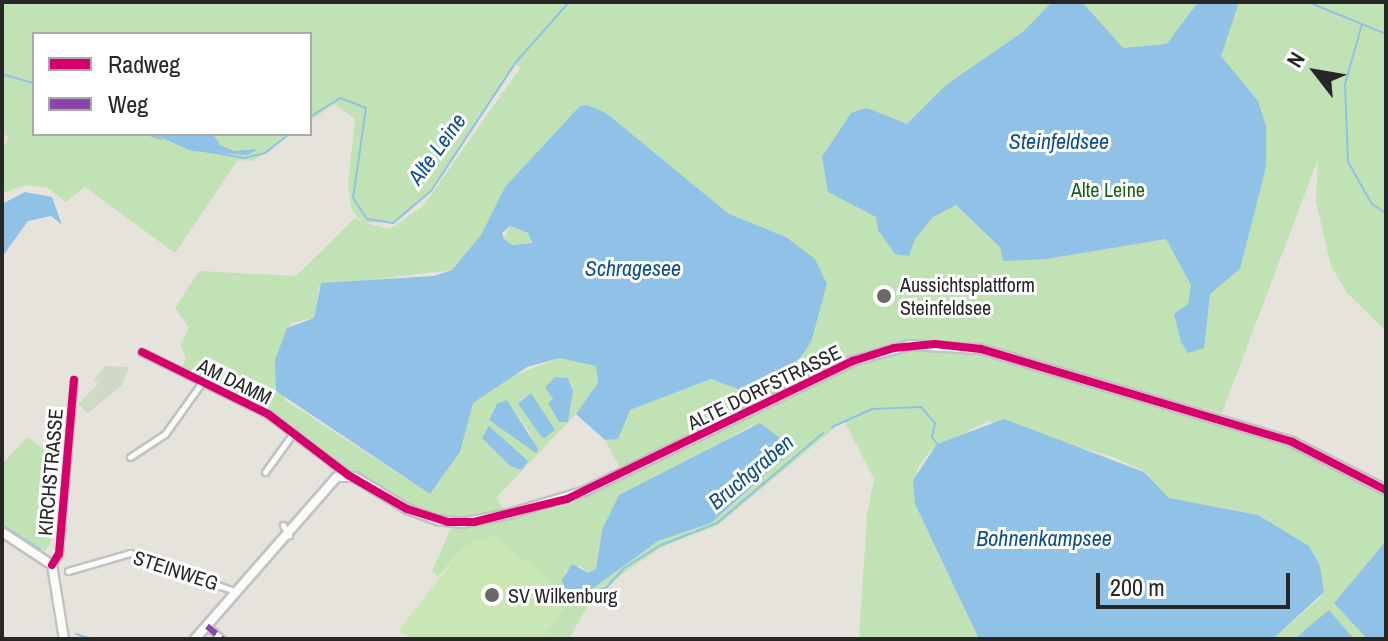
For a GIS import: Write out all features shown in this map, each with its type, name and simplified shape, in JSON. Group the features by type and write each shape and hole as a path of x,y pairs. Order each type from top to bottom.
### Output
{"street":[{"name":"ALTE DORFSTRASSE","path":"348,475 438,520 462,523 509,514 585,491 853,361 894,348 935,344 981,349 1292,442 1386,490"},
{"name":"AM DAMM","path":"142,352 203,381 294,432 348,475"},
{"name":"KIRCHSTRASSE","path":"52,565 59,554 74,380"},
{"path":"130,457 165,434 203,381"},
{"path":"265,472 294,432"},
{"path":"329,459 332,481"},
{"path":"195,639 290,536 332,481 348,475"},
{"path":"283,525 290,536"},
{"path":"2,532 52,565 64,639"},
{"name":"STEINWEG","path":"68,571 130,553 237,593"},
{"path":"207,626 222,639"}],"green space":[{"name":"Alte Leine","path":"2,2 1386,2 1386,331 1347,293 1331,266 1316,202 1318,159 1222,413 983,346 908,341 851,358 621,470 605,440 618,438 630,410 711,379 751,394 786,371 787,237 729,214 606,113 496,205 481,235 452,270 319,286 314,318 291,323 275,360 285,400 430,494 460,452 472,403 495,383 559,358 597,366 598,383 576,414 496,498 506,512 449,519 416,509 344,467 260,406 181,369 186,358 180,345 189,328 175,308 199,271 296,276 355,218 362,221 352,211 348,185 355,119 334,104 312,120 312,32 32,32 32,136 288,136 253,161 238,160 175,253 85,187 66,202 48,188 27,185 2,193 2,150 9,137 2,133","holes":["515,64 521,67 423,206 390,229 365,223 399,220 431,191","555,377 568,378 573,391 559,422 548,403 553,399 546,386","507,400 530,433 536,452 490,420","490,427 510,466 483,438"]},
{"path":"510,226 528,233 531,243 512,245 504,239"},
{"path":"912,349 989,354 1291,444 1386,494 1386,541 1334,603 1367,639 1354,639 1329,611 1296,639 1273,639 1321,597 1322,578 1309,546 1258,515 1169,498 1144,471 1113,457 988,421 930,451 917,469 915,504 979,639 859,639 867,515 874,479 844,420 718,525 662,547 625,572 591,600 569,639 542,639 566,605 463,548 438,577 432,571 452,526 568,502 853,365","holes":["753,424 711,523 658,541 581,597 564,587 565,571 580,566 588,573 596,569 600,538 706,453"]},
{"path":"105,366 129,367 122,385 88,413 78,404 98,384 94,379"},
{"path":"52,428 61,431 50,544 45,551 2,524 2,464 27,437 44,449"},
{"name":"SV Wilkenburg","path":"491,535 538,570 566,605 542,639 411,639 399,630 463,548"}],"water":[{"name":"Steinfeldsee","path":"1052,2 1082,2 1123,48 1167,44 1198,2 1239,2 1221,56 1258,101 1266,126 1266,167 1240,269 1210,294 1204,348 1188,353 1181,342 1174,314 1188,304 1191,285 1166,239 1046,259 1003,261 1000,247 956,205 933,217 915,239 909,256 895,254 878,230 876,217 828,192 822,157 851,113 867,108 907,124 946,85 1024,31"},
{"name":"Schragesee","path":"587,105 606,113 729,214 786,237 815,259 827,284 811,342 800,358 751,394 711,379 630,410 618,439 605,440 576,414 598,383 596,366 559,358 527,367 473,403 460,452 430,494 276,391 275,360 287,328 314,318 321,283 434,276 452,270 481,235 505,187 580,106","holes":["510,226 528,233 532,243 512,245 502,233"]},
{"path":"158,136 214,136 220,145 234,151 258,149 248,155 192,151"},
{"path":"25,192 52,197 62,225 51,216 28,221 2,257 2,204"},
{"path":"555,377 568,378 573,391 568,422 559,422 548,403 553,399 545,387"},
{"path":"531,393 555,430 543,439 518,404"},
{"path":"507,400 538,449 536,453 489,420 497,404"},
{"name":"Bohnenkampsee","path":"1004,419 1144,472 1169,498 1258,515 1309,546 1320,566 1324,592 1273,639 979,639 915,504 913,480 937,444"},
{"path":"760,423 780,438 788,454 711,523 658,541 581,597 564,587 562,580 572,564 588,573 596,569 602,530 619,495"},
{"path":"489,426 528,461 522,470 510,466 482,438"},
{"path":"1386,541 1386,639 1367,639 1334,603"},
{"path":"1329,610 1354,639 1296,639 1306,629"}],"waterway":[{"name":"Alte Leine","path":"312,116 340,98 366,108 353,198 367,219 393,223 431,191 516,62 569,2"},
{"name":"Alte Leine","path":"1308,2 1386,34"},
{"path":"1362,24 1345,84 1348,162 1372,204 1386,213"},
{"name":"Alte Leine","path":"2,74 32,82"},
{"name":"Alte Leine","path":"153,136 161,139"},
{"name":"Alte Leine","path":"198,150 244,158 265,153 286,136"},
{"name":"Bruchgraben","path":"832,427 872,409 921,407 935,423 932,437 937,444"},
{"name":"Bruchgraben","path":"574,601 607,587 624,568 661,545 717,523 823,433"},
{"path":"2,525 40,549"},
{"name":"Bruchgraben","path":"76,634 91,639"},
{"name":"Bruchgraben","path":"42,639 49,638"}],"marked path":[{"path":"207,626 222,639"}],"cycle path":[{"path":"142,352 268,414 348,475 407,509 448,522 474,522 567,499 853,361 894,348 935,344 981,349 1292,442 1386,490"},
{"path":"52,565 59,554 74,380"}],"place":[{"name":"Aussichtsplattform Steinfeldsee","path":"884,296"},
{"name":"SV Wilkenburg","path":"492,595"}]}
